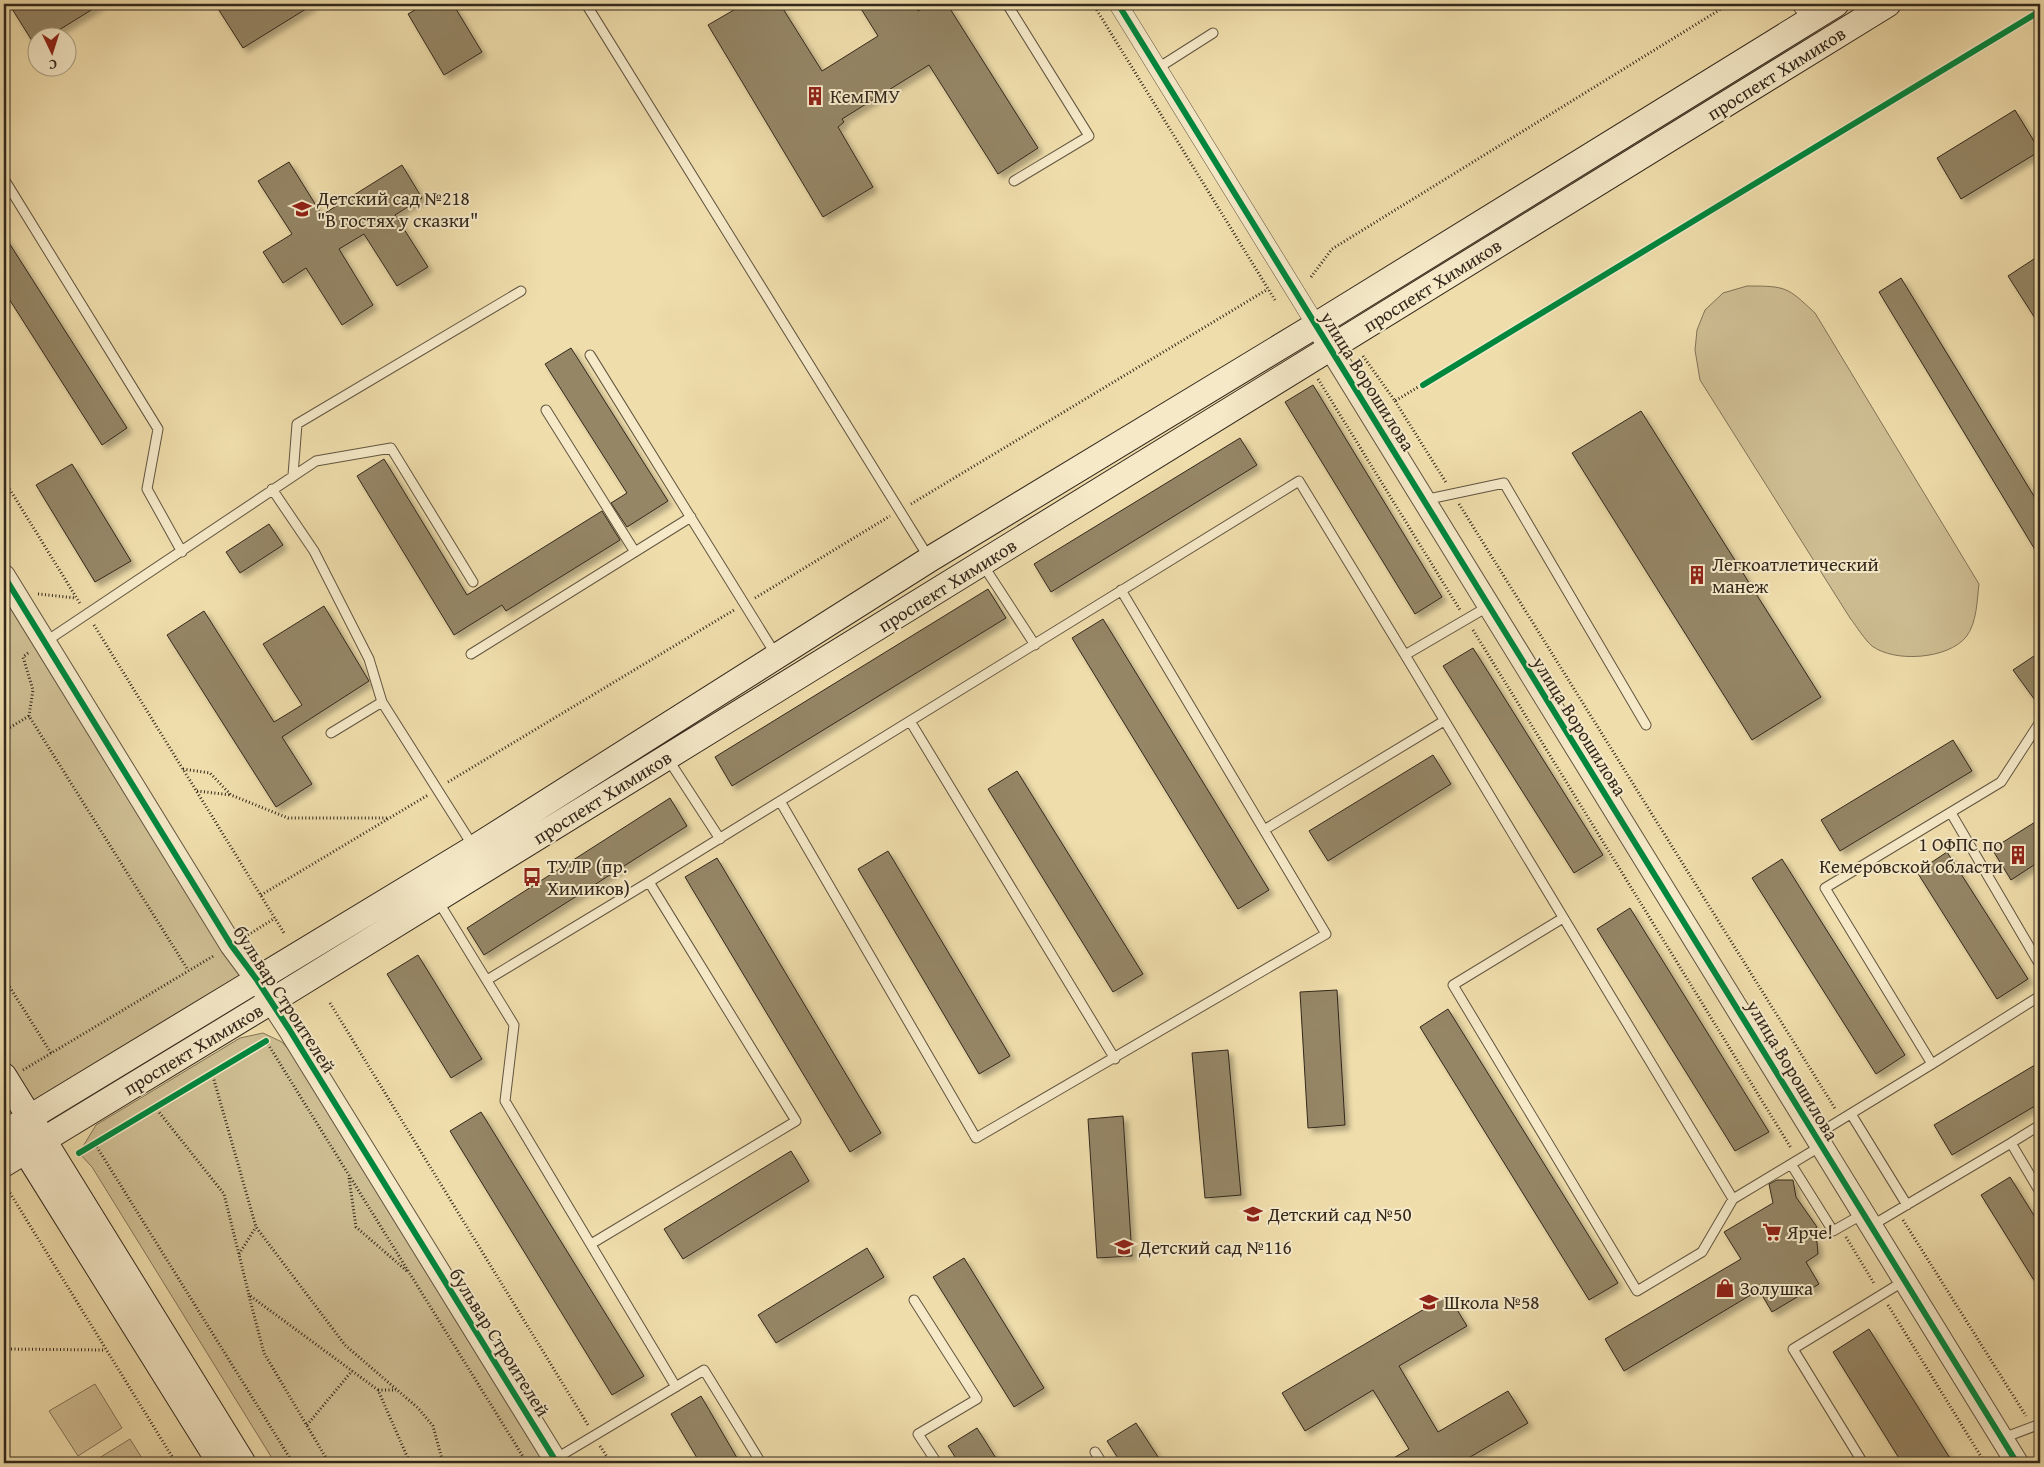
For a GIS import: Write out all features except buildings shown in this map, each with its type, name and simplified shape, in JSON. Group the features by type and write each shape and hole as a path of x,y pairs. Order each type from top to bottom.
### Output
{"main road":[{"name":"проспект Химиков","path":"12,1124 257,980 474,848 930,559 1316,325 1802,12 1836,4"},
{"name":"проспект Химиков","path":"4,1164 272,1002 1888,4"},
{"path":"5,1078 12,1124 34,1145 243,1463"},
{"path":"34,1145 220,1463"}],"street":[{"name":"улица Ворошилова","path":"1118,4 2017,1463"},
{"name":"бульвар Строителей","path":"8,584 231,945 272,1002 556,1461"}],"lane":[{"path":"586,4 930,559"},
{"path":"1007,4 1089,136 1014,181"},
{"path":"1158,68 1213,33"},
{"path":"4,179 158,429 147,489 182,552"},
{"path":"293,475 297,424 521,291"},
{"path":"590,355 777,656"},
{"path":"546,410 635,552"},
{"path":"44,642 182,552 272,489 316,461 392,448 474,582"},
{"path":"487,980 720,839 1299,481 1733,1200"},
{"path":"1424,500 1504,483 1646,725"},
{"path":"272,489 323,568 369,659 382,702 474,848"},
{"path":"471,654 691,517"},
{"path":"982,563 1035,645"},
{"path":"780,801 976,1138 1115,1059 1326,934 1121,590"},
{"path":"1405,655 1489,606"},
{"path":"331,733 382,702"},
{"path":"910,721 1115,1059"},
{"path":"1264,830 1444,721"},
{"path":"1932,1064 1825,888 2001,782 2040,722"},
{"path":"666,757 720,839"},
{"path":"1951,813 2040,965"},
{"path":"591,1244 796,1121 649,882"},
{"path":"436,899 514,1025 505,1101 676,1387"},
{"path":"1563,918 1453,986 1637,1291 1702,1252 1733,1200 1795,1162 1841,1119 2040,996"},
{"path":"1851,1114 1907,1204"},
{"path":"1795,1162 1834,1231 1840,1227 1898,1210 2040,1125"},
{"path":"2010,1143 2040,1192"},
{"path":"1863,1463 1793,1349 1904,1281"},
{"path":"914,1300 977,1399 918,1434 937,1463"},
{"path":"556,1461 704,1370 761,1463"},
{"path":"2002,1439 2036,1426"},
{"path":"1095,1452 1102,1463"}],"path":[{"path":"1092,4 1274,300"},
{"path":"1311,277 1332,248 1729,4"},
{"path":"1395,401 2040,11"},
{"path":"261,895 1268,289"},
{"path":"1363,356 1395,401 1841,1119"},
{"path":"1316,376 1466,619 1795,1162"},
{"path":"4,480 284,933"},
{"path":"8,584 77,598"},
{"path":"44,642 23,657 33,690 29,716 188,970"},
{"path":"4,731 29,716"},
{"path":"183,769 210,773 231,795"},
{"path":"196,791 231,795 288,818 390,818"},
{"path":"5,1078 51,1053 275,918"},
{"path":"4,978 51,1053"},
{"path":"330,1003 611,1463"},
{"path":"266,1041 527,1463"},
{"path":"212,1073 256,1227 345,1345 418,1408 433,1426 443,1463"},
{"path":"155,1107 224,1194 264,1353 329,1463"},
{"path":"95,1144 293,1463"},
{"path":"349,1175 356,1227 410,1274"},
{"path":"10,1193 176,1463"},
{"path":"1898,1210 2036,1426"},
{"path":"238,1254 256,1227"},
{"path":"1840,1227 1985,1463"},
{"path":"249,1295 378,1390 410,1463"},
{"path":"4,1349 105,1350"},
{"path":"307,1425 352,1371"},
{"path":"378,1390 396,1390"}],"shaded area":[{"path":"1747,286 1771,287 1785,290 1792,293 1815,313 1979,584 1976,611 1970,631 1958,644 1934,654 1907,656 1894,655 1882,651 1869,643 1850,618 1700,380 1695,350 1697,330 1705,310 1723,293"},
{"path":"4,576 257,980 30,1118 4,1076"},
{"path":"263,1033 282,1042 291,1052 545,1463 275,1463 92,1167 79,1153 96,1125 240,1038"},
{"path":"95,1384 122,1428 78,1456 49,1411"},
{"path":"130,1439 145,1463 91,1463"}],"cycle path":[{"path":"1118,4 2017,1463"},
{"path":"1423,385 2040,11"},
{"path":"4,576 231,945 257,980 289,1029 557,1463"},
{"path":"79,1153 266,1041"}],"place":[{"name":"КемГМУ","path":"815,96"},
{"name":"Детский сад №218 \"В гостях у сказки\"","path":"302,209"},
{"name":"Легкоатлетический манеж","path":"1697,575"},
{"name":"1 ОФПС по Кемеровской области","path":"2018,855"},
{"name":"ТУЛР (пр. Химиков)","path":"532,877"},
{"name":"Детский сад №50","path":"1253,1214"},
{"name":"Ярче!","path":"1772,1232"},
{"name":"Детский сад №116","path":"1124,1247"},
{"name":"Золушка","path":"1725,1288"},
{"name":"Школа №58","path":"1429,1302"}]}
